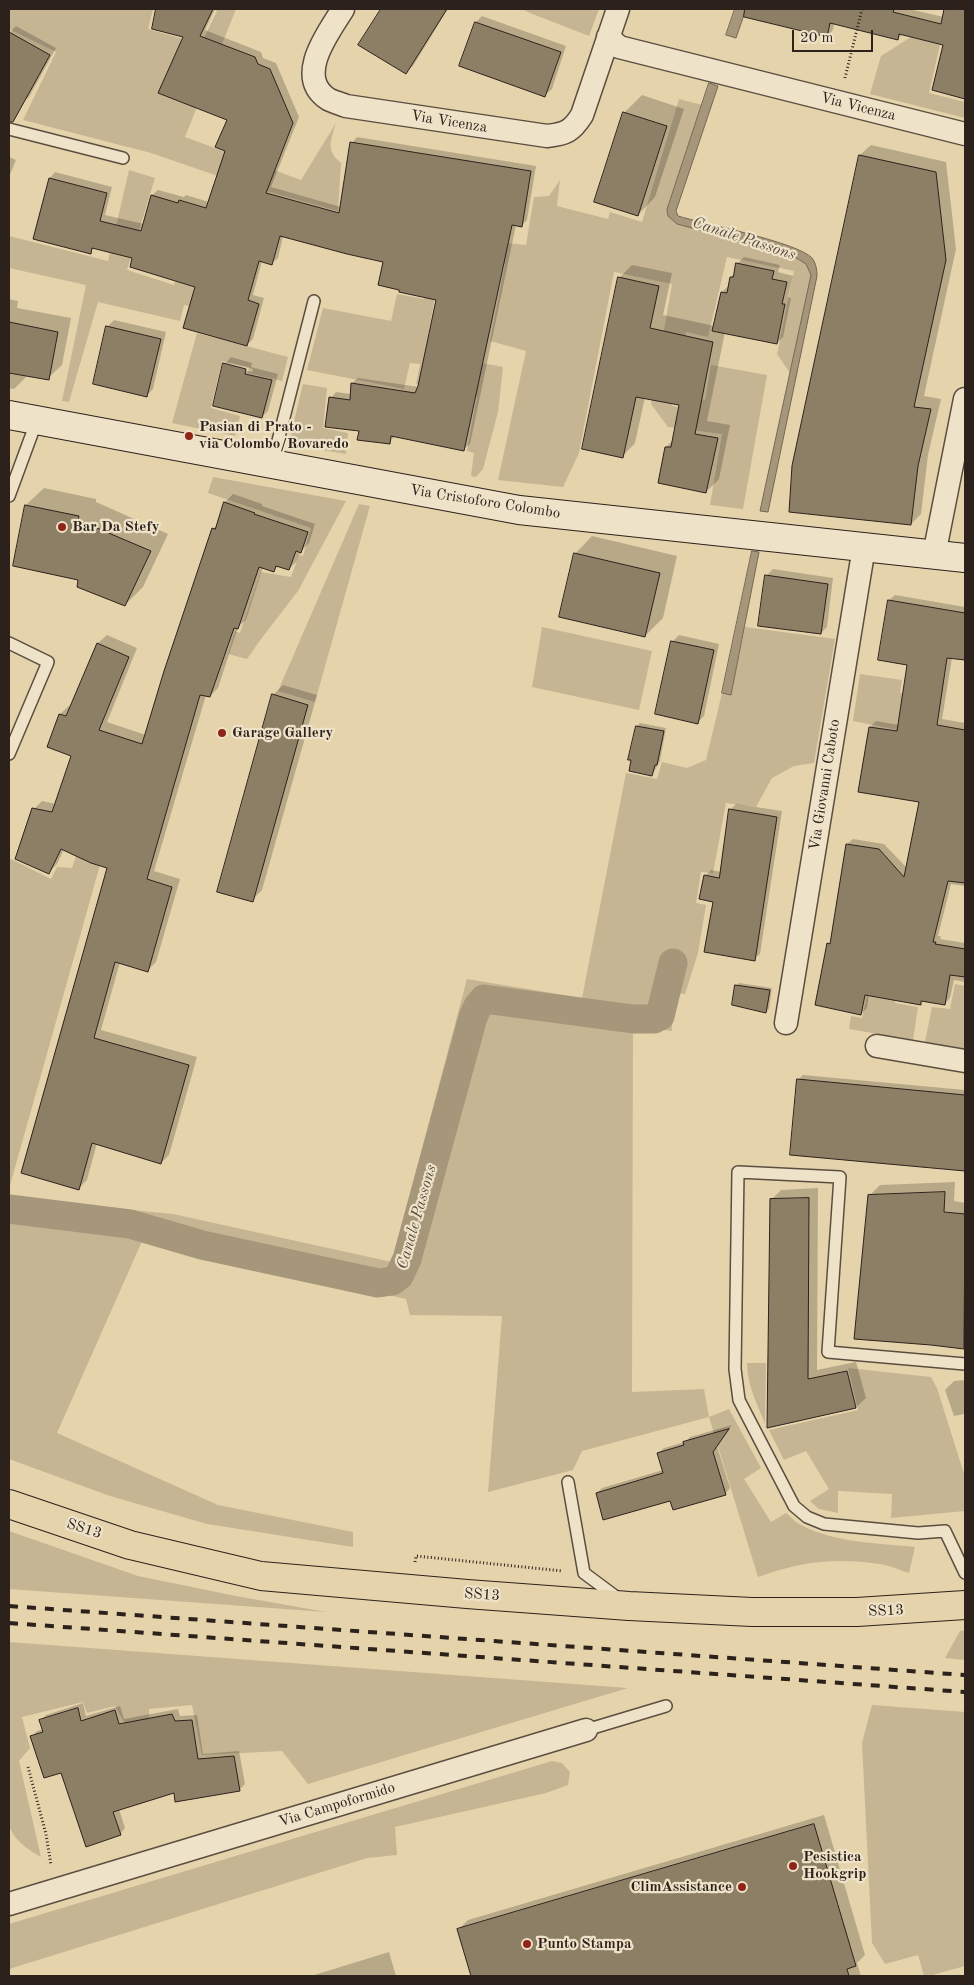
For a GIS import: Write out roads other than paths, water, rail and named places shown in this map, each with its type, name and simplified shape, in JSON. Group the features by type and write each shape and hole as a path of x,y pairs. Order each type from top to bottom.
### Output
{"main road":[{"name":"Via Cristoforo Colombo","path":"9,415 519,510 965,558"},
{"name":"SS13","path":"9,1504 130,1545 261,1576 629,1606 752,1612 857,1612 965,1605"}],"street":[{"name":"Via Vicenza","path":"343,9 316,52 313,71 318,87 328,98 346,106 547,136 562,135 574,128 582,115 618,9"},
{"name":"Via Vicenza","path":"608,37 619,47 965,134"},
{"path":"934,555 965,399"},
{"name":"Via Giovanni Caboto","path":"786,1023 864,547"},
{"path":"877,1046 965,1061"},
{"name":"Via Campoformido","path":"9,1904 586,1730"}],"lane":[{"path":"9,129 123,158"},
{"path":"272,464 314,301"},
{"path":"9,496 37,420"},
{"path":"9,643 48,662 9,754"},
{"path":"965,1364 828,1352 840,1177 738,1172 735,1370 739,1400 794,1506 807,1517 824,1524 918,1533 945,1531 965,1573"},
{"path":"568,1482 584,1573 629,1606"},
{"name":"Via Campoformido","path":"586,1730 666,1706"}],"water":[{"path":"735,9 746,9 736,38 726,35"},
{"path":"709,83 718,86 676,211 678,216 770,240 803,252 812,258 817,276 768,512 760,511 811,275 806,264 790,254 677,224 668,216 667,210"},
{"path":"752,551 759,552 731,695 722,693"}],"waterway":[{"name":"Canale Passons","path":"9,1209 130,1224 202,1245 378,1283 392,1281 399,1276 407,1259 473,1017 484,999 633,1019 654,1019 660,1016 673,963"}],"railway":[{"path":"9,1606 965,1675"},
{"path":"9,1623 965,1692"}],"place":[{"name":"Pasian di Prato - via Colombo/Rovaredo","path":"189,436"},
{"name":"Bar Da Stefy","path":"62,527"},
{"name":"Garage Gallery","path":"222,733"},
{"name":"Pesistica Hookgrip","path":"793,1866"},
{"name":"ClimAssistance","path":"742,1887"},
{"name":"Punto Stampa","path":"527,1944"}]}
